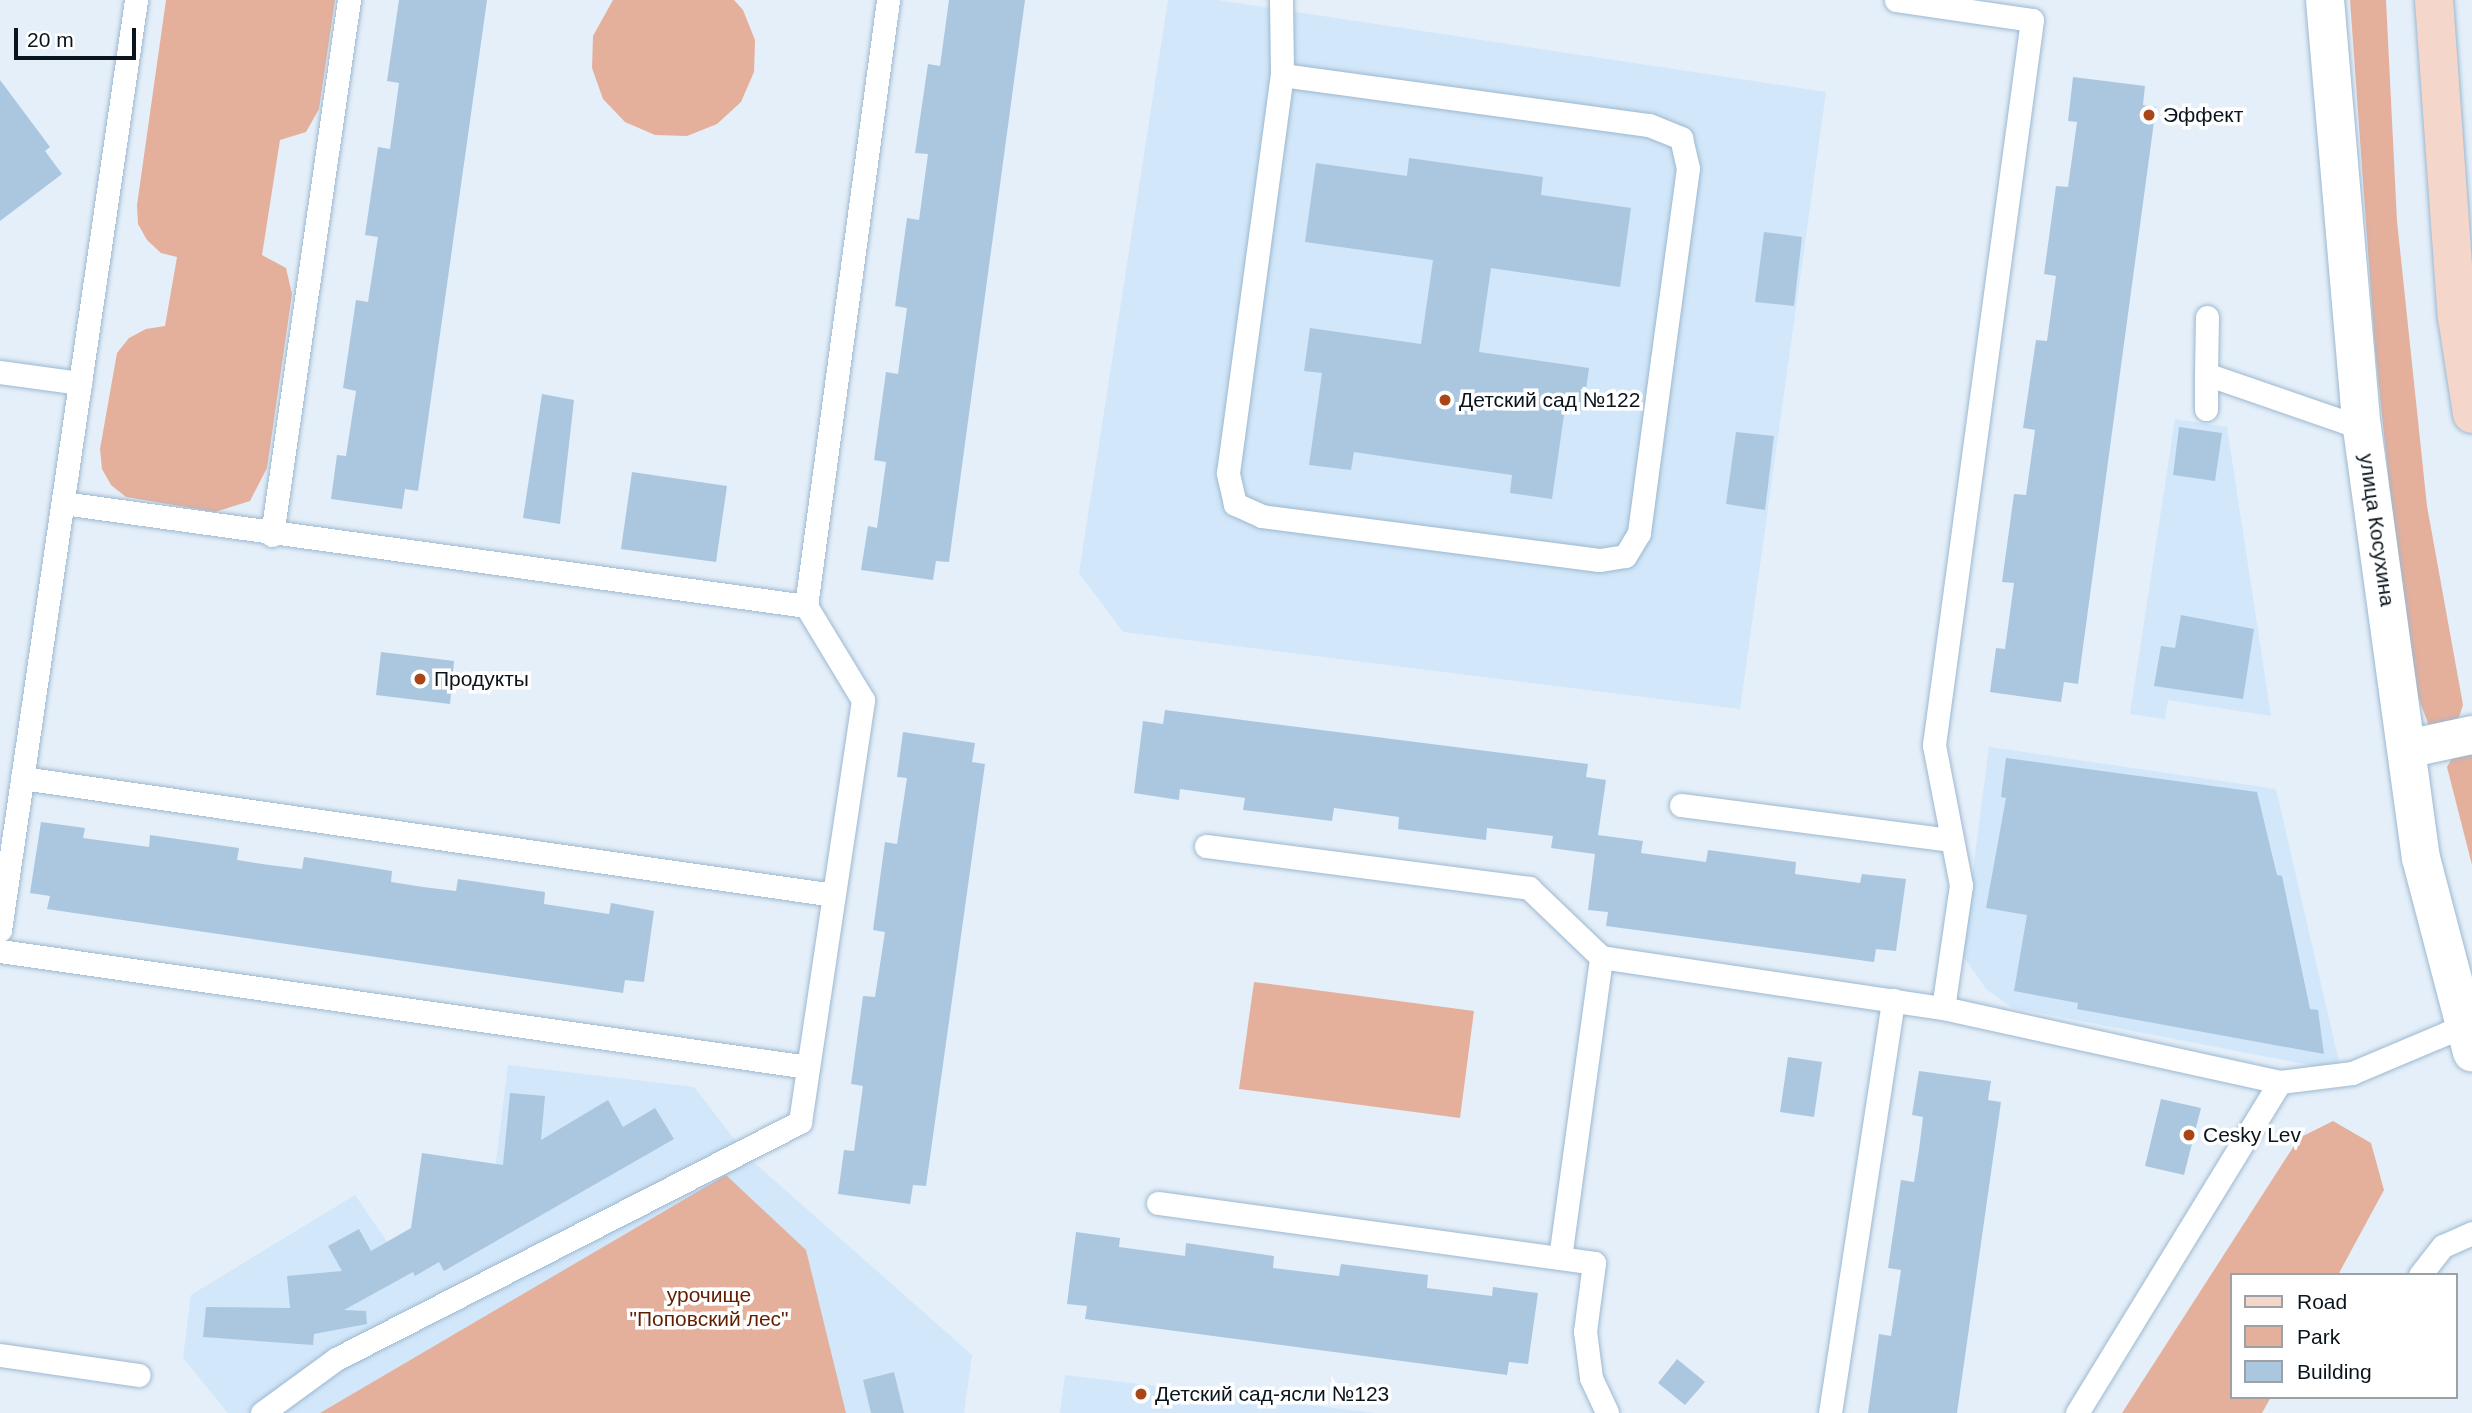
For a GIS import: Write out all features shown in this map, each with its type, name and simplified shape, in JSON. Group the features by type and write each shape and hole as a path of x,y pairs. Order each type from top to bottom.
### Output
{"main road":[{"path":"2434,0 2457,317 2472,414"}],"street":[{"name":"улица Косухина","path":"2325,0 2362,428 2421,858 2467,1039"},
{"path":"2407,749 2472,735"}],"lane":[{"path":"0,930 136,0"},
{"path":"272,535 349,0"},
{"path":"262,1413 336,1359 800,1122 863,699 806,606 888,0"},
{"path":"1281,0 1282,75 1228,473 1235,504 1262,516 1599,560 1625,556 1639,533 1688,168 1681,138 1648,125 1282,75"},
{"path":"1896,0 2032,20 1934,745 1961,886 1943,1008"},
{"path":"2206,408 2207,317"},
{"path":"0,372 80,383"},
{"path":"2206,374 2362,428"},
{"path":"63,503 272,535 806,606"},
{"path":"22,778 834,895"},
{"path":"1681,805 1952,840"},
{"path":"1206,846 1530,888 1601,957 1943,1008 2280,1082 2352,1073 2467,1039"},
{"path":"0,951 808,1068"},
{"path":"1560,1258 1601,957"},
{"path":"1830,1413 1893,1000"},
{"path":"2077,1413 2280,1082"},
{"path":"1158,1203 1594,1263 1585,1331 1591,1378 1607,1413"},
{"path":"2422,1273 2443,1247 2472,1234"},
{"path":"0,1355 139,1375"}],"shaded area":[{"name":"Детский сад №122","path":"1168,0 1217,0 1826,92 1740,709 1123,632 1079,573"},
{"path":"2175,419 2227,427 2271,716 2168,700 2165,719 2130,714"},
{"path":"1989,747 2276,789 2341,1071 2013,1008 1987,990 1962,955"},
{"path":"508,1065 694,1087 749,1158 972,1355 964,1413 228,1413 183,1358 191,1295 355,1195 388,1243 493,1186"},
{"name":"Детский сад-ясли №123","path":"1065,1375 1375,1413 1060,1413"}],"green space":[{"path":"166,0 335,0 319,109 306,132 280,140 262,255 286,268 292,294 267,468 250,501 215,512 126,497 111,485 102,469 100,449 117,353 129,338 146,329 165,326 177,257 161,253 147,240 138,224 137,205"},
{"path":"613,0 734,0 743,10 755,40 754,72 741,102 717,124 687,136 655,135 625,122 603,99 592,68 593,36"},
{"path":"2350,0 2386,0 2397,221 2427,506 2463,705 2458,720 2430,728 2418,697 2394,530 2375,349"},
{"path":"2454,755 2472,755 2472,865 2447,767"},
{"path":"1254,982 1474,1011 1460,1118 1239,1089"},
{"path":"2333,1121 2371,1143 2384,1190 2339,1273 2230,1273 2230,1399 2270,1399 2262,1413 2122,1413 2299,1138"},
{"name":"урочище \"Поповский лес\"","path":"726,1175 806,1250 846,1413 320,1413"}],"building":[{"path":"399,0 487,0 418,491 405,489 402,509 331,499 337,455 346,456 356,391 343,388 356,300 368,302 378,237 365,235 378,147 390,149 399,83 387,81"},
{"path":"949,0 1025,0 949,562 936,561 933,580 861,570 868,526 877,528 886,462 874,460 886,372 898,374 907,308 895,306 907,218 919,220 928,154 915,153 928,64 940,66"},
{"path":"2073,77 2145,86 2143,105 2156,107 2078,684 2064,682 2061,702 1990,692 1996,648 2005,649 2014,583 2002,582 2014,494 2026,495 2035,430 2023,428 2036,340 2047,341 2056,276 2044,274 2056,186 2068,187 2077,122 2068,121"},
{"path":"0,80 50,147 45,151 62,174 0,221"},
{"path":"1409,158 1543,177 1541,195 1631,208 1620,287 1491,268 1479,352 1589,368 1583,411 1565,408 1552,499 1510,493 1512,475 1354,452 1351,470 1309,465 1322,373 1304,371 1310,328 1421,344 1433,260 1305,242 1316,163 1407,176"},
{"path":"1764,232 1802,237 1794,306 1755,302"},
{"path":"542,394 574,400 560,524 523,518"},
{"path":"2179,427 2222,433 2215,481 2173,475"},
{"path":"1736,432 1774,436 1765,510 1726,504"},
{"path":"632,472 727,486 716,562 621,549"},
{"path":"2181,615 2254,629 2243,699 2154,686 2161,646 2175,648"},
{"path":"381,652 454,661 450,704 376,695"},
{"path":"1165,710 1588,764 1586,777 1606,780 1598,835 1643,841 1641,853 1706,862 1708,850 1796,862 1795,874 1860,883 1862,874 1906,879 1896,951 1876,949 1874,962 1606,926 1608,912 1588,910 1595,854 1551,848 1553,836 1487,828 1486,840 1398,829 1399,817 1334,808 1332,821 1243,810 1245,798 1180,789 1179,800 1134,793 1143,721 1163,724"},
{"path":"903,732 975,743 972,762 985,764 926,1186 913,1185 910,1204 838,1194 844,1150 854,1151 863,1086 851,1084 863,996 875,997 885,932 873,930 885,842 897,844 907,778 897,777"},
{"path":"2006,758 2257,792 2277,875 2282,876 2310,1009 2318,1010 2324,1054 2077,1009 2078,1003 2014,991 2027,915 1986,908 2006,798 2001,797"},
{"path":"41,822 85,828 83,838 149,847 150,835 239,848 237,860 269,865 302,869 304,857 392,871 391,882 423,887 456,891 458,879 545,892 544,904 609,914 611,903 654,911 644,982 625,980 623,993 47,909 50,896 30,893"},
{"path":"1788,1057 1822,1062 1814,1117 1780,1112"},
{"path":"1919,1071 1991,1081 1988,1100 2001,1102 1957,1413 1868,1413 1879,1334 1891,1336 1901,1270 1888,1268 1901,1180 1914,1182 1919,1150 1923,1117 1912,1115"},
{"path":"510,1093 545,1096 541,1140 608,1100 623,1127 655,1108 674,1139 444,1271 439,1262 415,1276 413,1272 344,1310 366,1311 367,1324 314,1334 313,1345 203,1337 206,1307 290,1308 287,1276 342,1271 328,1246 359,1229 371,1251 411,1228 422,1153 503,1165"},
{"path":"2161,1099 2201,1108 2184,1175 2145,1166"},
{"path":"1076,1232 1120,1238 1119,1247 1185,1256 1186,1243 1274,1256 1273,1268 1339,1276 1341,1264 1428,1275 1427,1288 1492,1296 1493,1287 1538,1293 1528,1364 1509,1362 1507,1375 1085,1319 1087,1306 1067,1304"},
{"path":"1677,1359 1705,1382 1685,1405 1658,1383"},
{"path":"894,1372 904,1413 871,1413 863,1380"}],"place":[{"name":"Эффект","path":"2149,115"},
{"name":"Детский сад №122","path":"1445,400"},
{"name":"Продукты","path":"420,679"},
{"name":"Cesky Lev","path":"2189,1135"},
{"name":"Детский сад-ясли №123","path":"1141,1394"}]}
